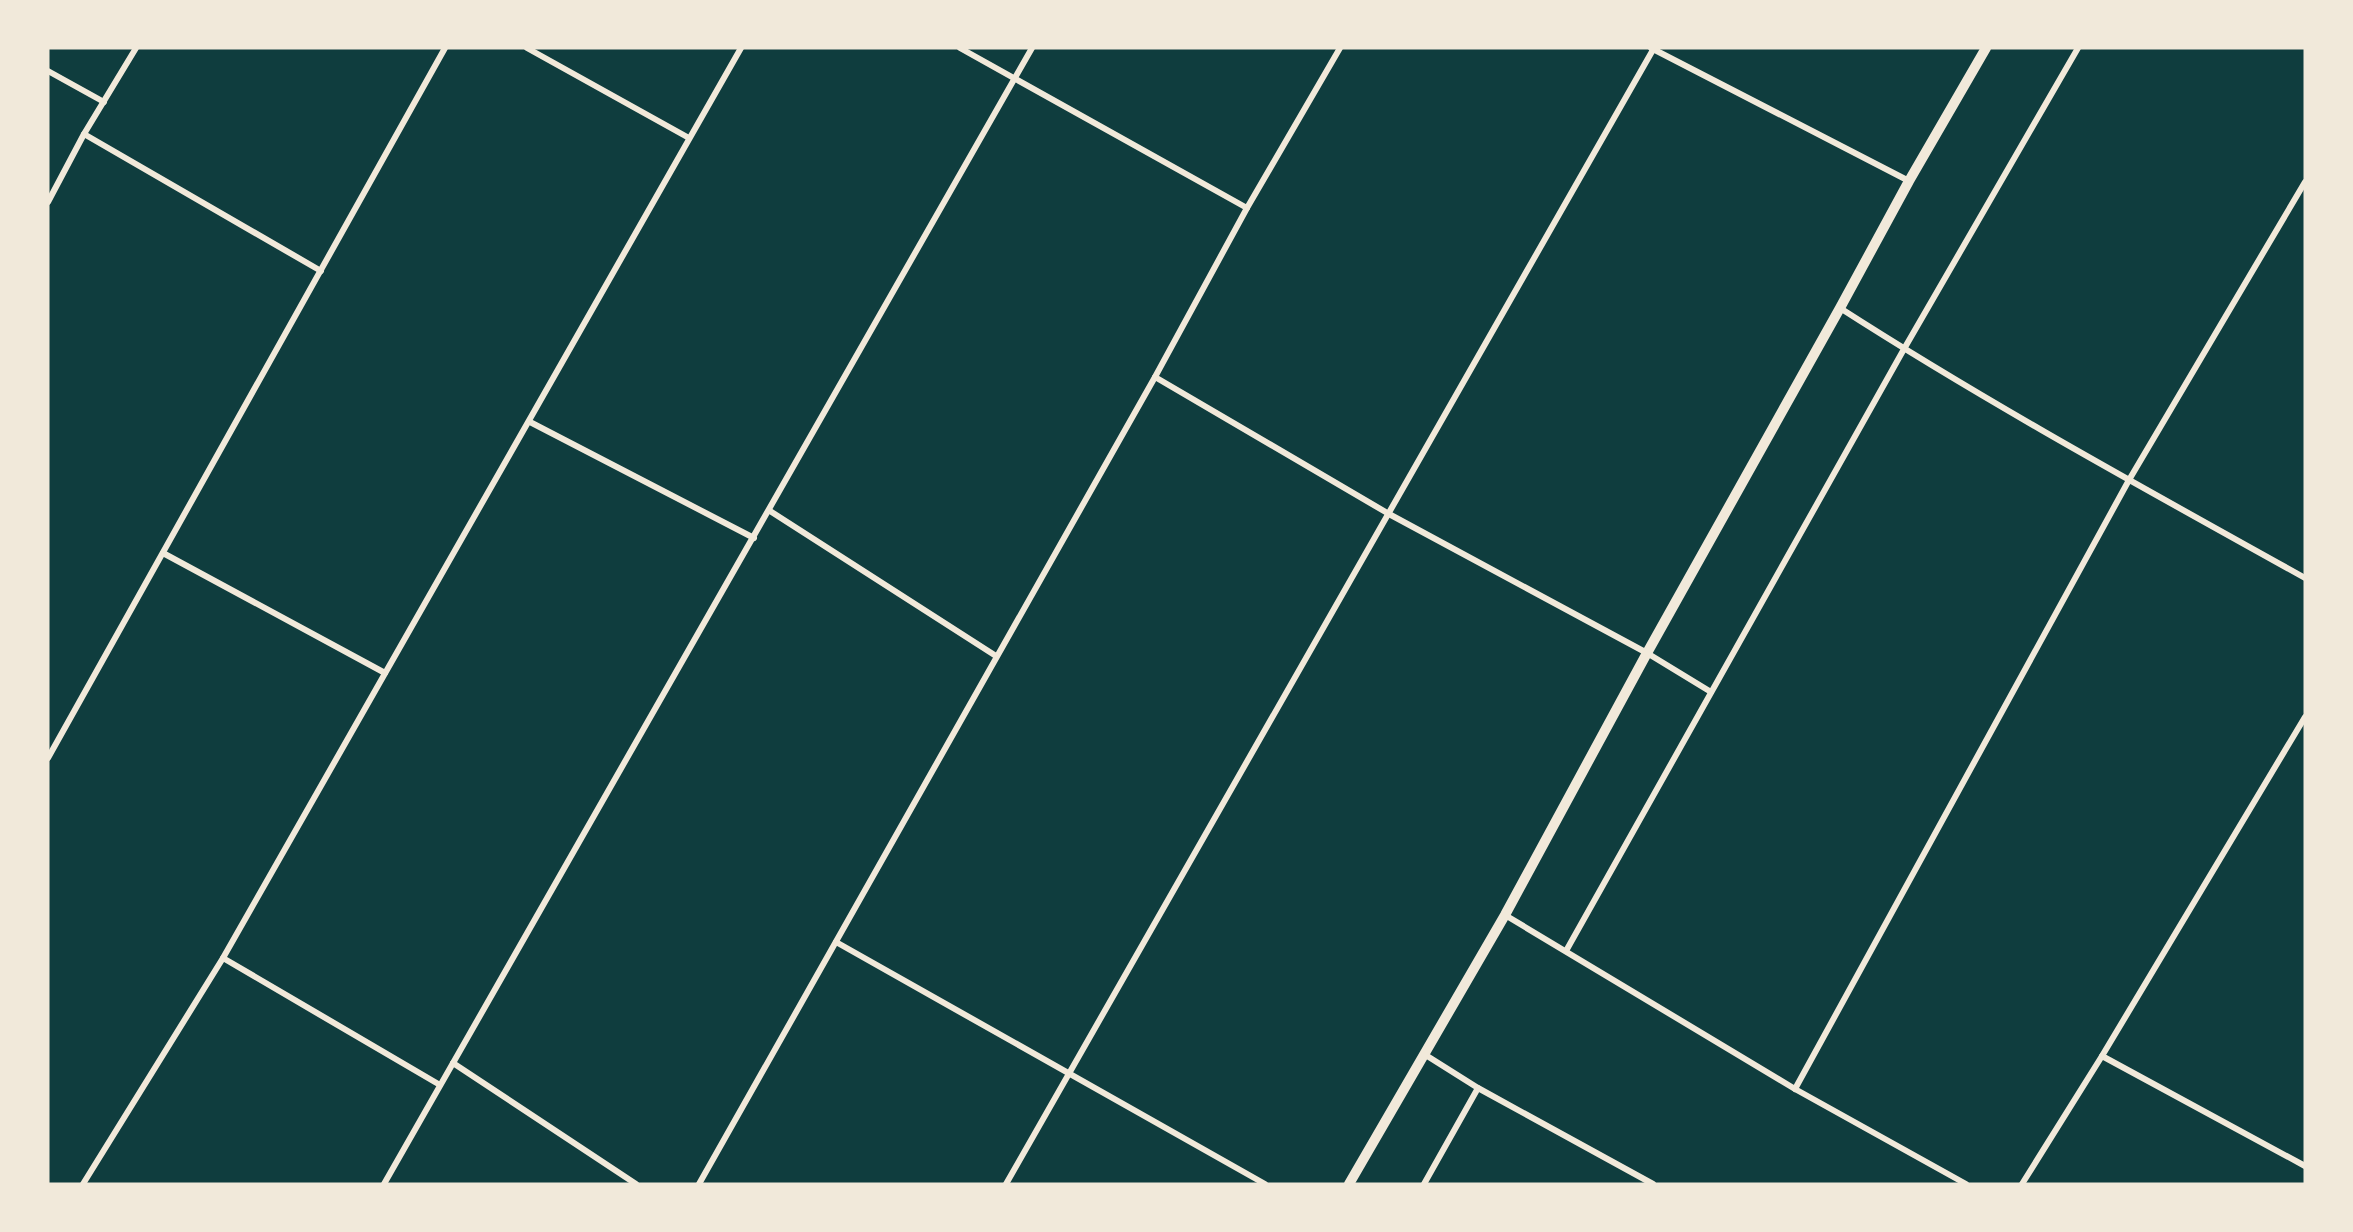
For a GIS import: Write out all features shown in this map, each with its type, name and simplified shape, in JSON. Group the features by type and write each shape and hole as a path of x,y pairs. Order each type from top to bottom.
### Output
{"street":[{"path":"48,202 84,134 136,48"},
{"path":"48,758 445,48"},
{"path":"528,48 689,138"},
{"path":"83,1184 223,958 741,48"},
{"path":"960,48 1247,208"},
{"path":"384,1184 770,511 1032,48"},
{"path":"699,1184 1155,377 1247,208 1340,48"},
{"path":"1349,1184 1505,915 1647,653 1909,181 1986,48"},
{"path":"1566,951 1904,349 2078,48"},
{"path":"1006,1184 1071,1074 1653,49 1909,181"},
{"path":"48,71 104,102"},
{"path":"84,134 321,271"},
{"path":"1795,1089 2129,480 2305,182"},
{"path":"1840,308 1904,349 2129,480 2305,578"},
{"path":"1155,377 1389,514 1647,653 1711,692"},
{"path":"530,422 754,538"},
{"path":"770,511 996,656"},
{"path":"163,553 385,673"},
{"path":"2022,1184 2102,1056 2305,717"},
{"path":"1505,915 1795,1089 1966,1184"},
{"path":"836,942 1265,1184"},
{"path":"223,958 440,1085"},
{"path":"1423,1054 1478,1088 1653,1184"},
{"path":"2102,1056 2305,1166"},
{"path":"453,1063 636,1184"},
{"path":"1424,1184 1478,1088"}]}
